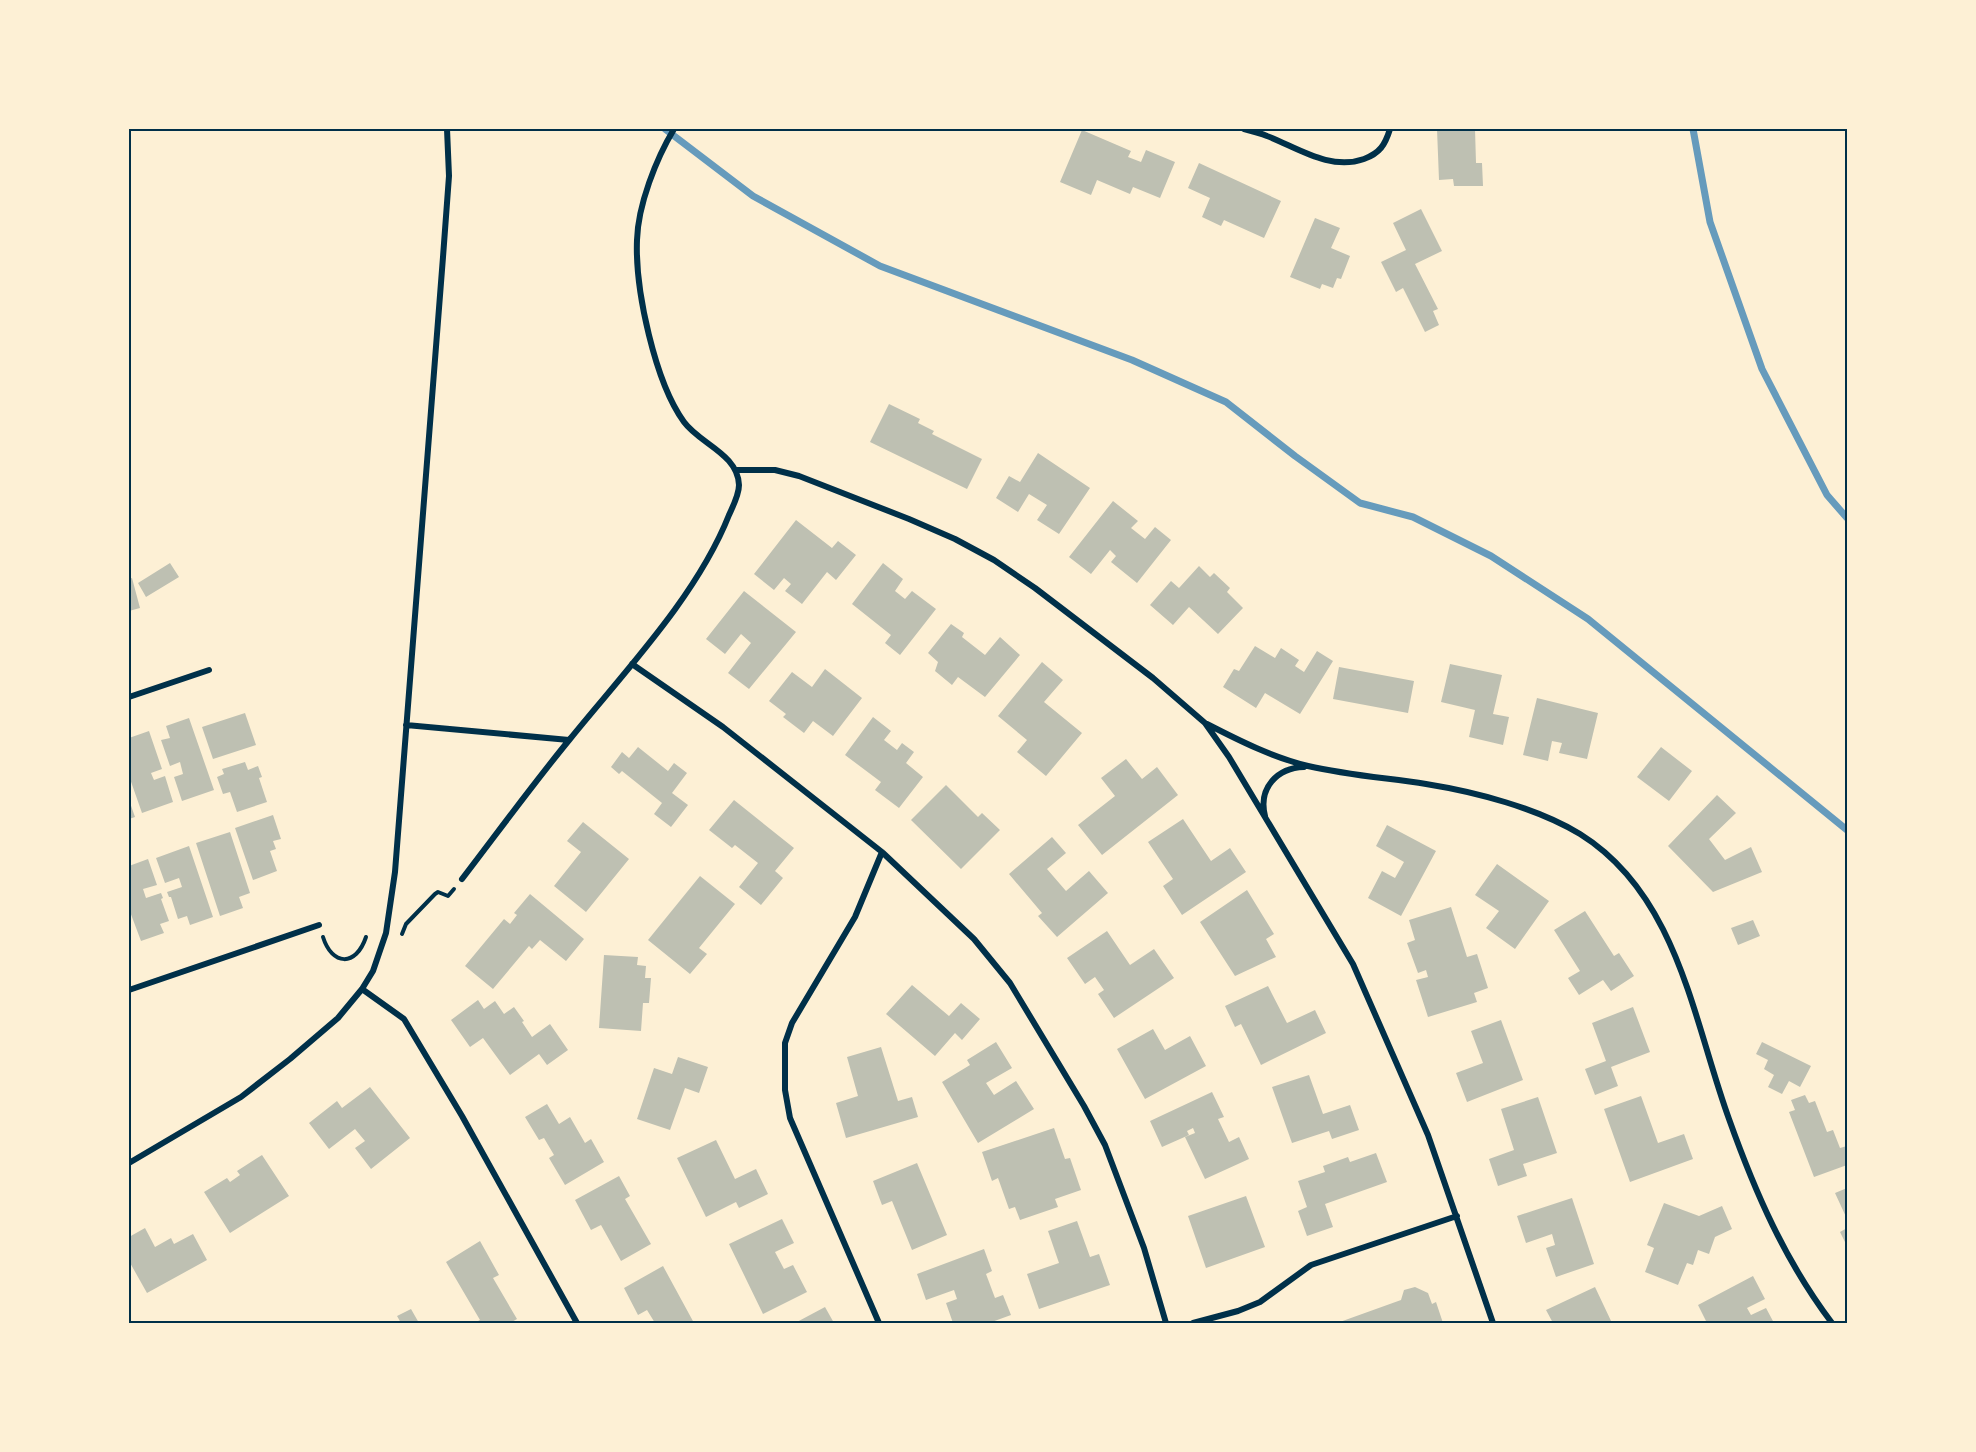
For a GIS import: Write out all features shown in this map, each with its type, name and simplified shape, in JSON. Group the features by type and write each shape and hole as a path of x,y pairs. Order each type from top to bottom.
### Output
{"street":[{"path":"129,1163 241,1097 291,1059 338,1018 362,990 373,971 387,933 395,872 449,176 447,129"},
{"path":"462,879 674,609 718,544 739,486 736,470 722,454 685,423 672,401 661,374 648,328 640,281 637,240 640,216 653,175 674,129"},
{"path":"1244,129 1266,135 1330,162 1355,162 1376,155 1386,144 1390,129"},
{"path":"736,470 775,470 800,476 955,539 994,560 1035,588 1153,678 1205,723 1256,749 1311,766 1430,785 1491,799 1539,814 1580,835 1627,872 1657,919 1676,955 1728,1117 1755,1190 1784,1250 1814,1299 1832,1323"},
{"path":"632,664 723,727 882,852 974,939 1010,983 1084,1106 1109,1156 1144,1248 1166,1323"},
{"path":"129,696 209,670"},
{"path":"1205,723 1229,757 1353,964 1428,1135 1493,1323"},
{"path":"406,725 569,740"},
{"path":"1266,822 1262,801 1272,781 1282,772 1293,767 1311,766"},
{"path":"879,1323 790,1118 785,1090 784,1064 785,1043 792,1023 855,917 882,852"},
{"path":"129,990 319,925"},
{"path":"362,990 404,1019 462,1116 577,1323"},
{"path":"1193,1323 1238,1311 1260,1302 1311,1265 1456,1216"}],"path":[{"path":"400,938 406,924 435,894 438,892 448,897 462,879"},
{"path":"319,925 325,943 338,958 347,961 358,953 366,937"}],"building":[{"path":"1437,129 1475,129 1476,163 1482,163 1483,186 1454,186 1453,179 1439,180"},
{"path":"1082,130 1131,151 1128,157 1141,162 1146,150 1175,162 1160,198 1133,187 1130,194 1097,180 1091,195 1060,182"},
{"path":"1199,163 1281,201 1264,238 1224,220 1221,226 1202,217 1210,198 1188,188"},
{"path":"1421,209 1442,251 1415,264 1438,309 1433,311 1439,325 1425,332 1403,288 1396,292 1381,262 1406,250 1393,223"},
{"path":"1315,218 1340,228 1331,248 1350,256 1341,279 1337,278 1333,288 1322,284 1320,289 1290,277"},
{"path":"889,404 920,419 918,423 934,431 932,434 982,459 967,489 870,442"},
{"path":"1038,453 1090,488 1059,534 1037,520 1047,505 1029,494 1018,512 996,498 1009,476 1020,482"},
{"path":"1113,501 1138,521 1131,528 1145,539 1155,527 1171,540 1137,583 1111,562 1116,556 1110,550 1091,574 1069,557"},
{"path":"796,520 832,548 838,541 856,555 836,580 827,572 802,604 785,591 791,584 784,578 774,590 754,574"},
{"path":"170,563 179,577 146,597 138,583"},
{"path":"883,563 903,579 895,591 905,599 912,591 936,609 900,655 885,643 891,635 852,604"},
{"path":"1199,566 1210,577 1214,573 1230,588 1227,592 1243,608 1218,634 1189,607 1173,625 1150,605 1171,581 1179,588"},
{"path":"132,578 140,608 129,611 129,579"},
{"path":"744,591 796,632 749,689 728,673 751,643 741,634 725,654 706,639"},
{"path":"951,624 964,633 962,637 985,655 1000,637 1020,655 985,697 958,677 952,685 935,671 938,662 928,653"},
{"path":"1255,646 1275,658 1281,648 1299,660 1295,666 1304,672 1317,651 1333,661 1300,714 1265,693 1256,708 1223,687 1234,669 1239,671"},
{"path":"1042,662 1063,680 1044,702 1082,733 1046,776 1017,752 1027,740 998,716"},
{"path":"1450,664 1502,675 1493,714 1509,717 1503,745 1469,737 1475,710 1441,702"},
{"path":"1339,667 1414,681 1408,713 1333,699"},
{"path":"825,669 862,698 833,736 813,721 804,733 783,717 786,714 769,701 792,672 812,687"},
{"path":"1537,698 1598,713 1587,759 1559,753 1562,743 1552,741 1548,761 1523,755"},
{"path":"245,713 256,745 213,759 202,727"},
{"path":"873,717 891,731 884,740 897,750 902,743 914,752 906,763 923,777 899,808 875,790 881,782 845,755"},
{"path":"189,718 214,790 182,801 174,777 183,774 180,762 170,766 161,740 170,738 166,726"},
{"path":"149,731 162,769 151,773 154,780 165,776 173,802 142,813 129,776 129,738"},
{"path":"638,747 668,771 674,763 687,773 672,793 688,805 671,827 654,814 662,803 622,771 619,774 611,767 622,752 629,758"},
{"path":"1661,747 1692,771 1669,801 1637,777"},
{"path":"1126,759 1142,779 1157,767 1178,795 1102,855 1078,825 1115,796 1101,778"},
{"path":"245,762 248,770 258,766 262,777 259,778 267,802 237,812 230,792 223,794 217,777 224,774 222,769"},
{"path":"946,785 978,817 982,813 1000,830 961,869 911,820"},
{"path":"1717,795 1736,813 1709,839 1725,860 1751,847 1762,872 1713,892 1668,846"},
{"path":"129,800 135,817 129,819"},
{"path":"734,800 794,848 775,871 783,878 761,905 739,887 758,863 735,845 732,848 709,830"},
{"path":"273,815 281,839 273,841 276,849 270,851 277,871 253,880 235,828"},
{"path":"1183,819 1211,861 1230,848 1246,872 1182,915 1163,886 1173,879 1148,842"},
{"path":"583,822 629,859 586,912 554,886 581,852 567,841"},
{"path":"1387,825 1436,851 1401,916 1368,898 1382,871 1395,878 1404,862 1376,846"},
{"path":"230,832 250,893 239,897 243,908 220,916 196,843"},
{"path":"1052,837 1066,853 1047,869 1066,891 1089,871 1108,893 1057,937 1038,916 1042,913 1009,874"},
{"path":"189,846 213,917 190,925 187,916 178,919 171,897 167,892 182,887 179,878 165,883 156,858"},
{"path":"148,859 157,885 143,889 146,898 161,893 169,921 160,924 164,933 141,941 129,909 129,866"},
{"path":"1497,864 1549,901 1515,949 1486,928 1499,911 1475,895"},
{"path":"700,876 735,904 699,948 707,954 690,974 648,940"},
{"path":"1247,890 1274,934 1266,939 1276,957 1235,976 1200,922"},
{"path":"530,894 584,939 566,961 540,940 532,949 529,946 493,989 465,966 504,919 510,924 517,915 514,913"},
{"path":"1451,907 1467,957 1477,954 1488,988 1474,993 1477,1002 1428,1017 1416,980 1428,977 1426,970 1418,973 1407,943 1415,940 1409,920"},
{"path":"1585,911 1614,956 1619,953 1634,976 1611,991 1603,980 1579,995 1568,978 1580,971 1554,930"},
{"path":"1753,920 1760,936 1738,945 1731,928"},
{"path":"1107,931 1130,965 1154,949 1174,978 1114,1018 1098,994 1104,990 1095,977 1085,984 1067,958"},
{"path":"604,955 638,957 637,965 646,966 645,978 651,978 649,1003 643,1003 641,1031 599,1028"},
{"path":"912,985 949,1016 961,1003 980,1019 962,1040 955,1033 935,1056 886,1014"},
{"path":"1268,986 1287,1023 1315,1010 1326,1033 1261,1065 1241,1024 1235,1027 1225,1006"},
{"path":"478,1000 484,1009 495,1001 504,1014 514,1007 532,1037 550,1024 568,1050 547,1065 539,1054 510,1075 483,1038 470,1047 451,1020"},
{"path":"1633,1007 1650,1052 1611,1067 1618,1086 1595,1095 1585,1069 1606,1061 1592,1023"},
{"path":"1501,1020 1523,1080 1467,1102 1456,1073 1483,1063 1471,1031"},
{"path":"1153,1029 1165,1050 1190,1036 1206,1066 1145,1099 1117,1049"},
{"path":"996,1042 1012,1068 986,1083 994,1095 1016,1081 1034,1109 978,1143 942,1082 970,1065 967,1060"},
{"path":"1762,1042 1811,1066 1800,1087 1789,1081 1782,1094 1768,1087 1774,1075 1764,1069 1768,1060 1756,1054"},
{"path":"881,1047 898,1101 912,1097 918,1117 846,1138 836,1103 858,1096 847,1057"},
{"path":"678,1057 708,1067 699,1093 685,1088 670,1130 637,1119 654,1068 672,1074"},
{"path":"1309,1075 1323,1114 1350,1105 1359,1130 1332,1139 1329,1131 1292,1143 1272,1087"},
{"path":"370,1087 410,1138 371,1169 355,1148 365,1141 355,1129 329,1149 309,1123 337,1101 342,1108"},
{"path":"1212,1092 1224,1117 1218,1119 1229,1142 1239,1137 1249,1159 1205,1179 1185,1137 1195,1133 1193,1128 1187,1131 1189,1135 1162,1147 1150,1121"},
{"path":"1805,1095 1809,1103 1815,1101 1827,1132 1833,1130 1840,1148 1847,1146 1847,1165 1814,1177 1789,1112 1795,1110 1791,1100"},
{"path":"1641,1096 1658,1143 1684,1134 1693,1159 1630,1182 1604,1109"},
{"path":"1538,1097 1557,1153 1523,1164 1527,1176 1498,1186 1489,1159 1514,1150 1501,1109"},
{"path":"547,1104 559,1124 570,1117 585,1143 591,1139 604,1162 565,1185 549,1158 554,1155 544,1138 539,1140 525,1117"},
{"path":"1054,1128 1065,1159 1070,1158 1081,1190 1055,1199 1058,1207 1020,1220 1015,1207 1009,1209 998,1178 992,1181 982,1152"},
{"path":"716,1140 735,1179 756,1169 768,1194 739,1208 736,1202 706,1217 677,1158"},
{"path":"1376,1153 1387,1182 1325,1204 1333,1227 1307,1236 1298,1211 1307,1207 1298,1181 1325,1172 1323,1166 1348,1157 1350,1162"},
{"path":"262,1155 289,1196 230,1233 204,1192 227,1178 230,1182 240,1175 237,1171"},
{"path":"917,1163 947,1235 912,1250 892,1201 882,1205 873,1181"},
{"path":"619,1176 630,1196 625,1199 651,1244 621,1261 601,1225 591,1230 575,1200"},
{"path":"1847,1188 1847,1219 1835,1193"},
{"path":"1246,1196 1265,1247 1206,1268 1188,1216"},
{"path":"1572,1198 1594,1264 1556,1277 1546,1248 1555,1245 1552,1234 1526,1243 1517,1216"},
{"path":"1664,1203 1699,1216 1722,1206 1732,1229 1715,1237 1709,1254 1698,1250 1693,1265 1687,1263 1678,1285 1645,1272 1654,1248 1647,1245"},
{"path":"782,1219 794,1243 775,1252 784,1269 793,1265 807,1292 763,1314 729,1244"},
{"path":"1077,1221 1090,1257 1099,1254 1110,1285 1039,1309 1027,1274 1059,1263 1048,1231"},
{"path":"145,1228 155,1247 171,1238 174,1244 193,1234 207,1260 147,1293 129,1261 129,1237"},
{"path":"1847,1228 1847,1246 1840,1232"},
{"path":"480,1241 499,1275 493,1278 517,1319 510,1323 474,1323 480,1320 446,1262"},
{"path":"984,1249 992,1271 986,1274 995,1298 1003,1295 1011,1315 989,1323 953,1323 946,1303 957,1299 954,1290 926,1300 917,1274"},
{"path":"663,1266 694,1323 655,1323 647,1310 638,1315 624,1288"},
{"path":"1753,1276 1765,1299 1747,1308 1751,1315 1766,1308 1774,1323 1707,1323 1698,1305"},
{"path":"1415,1287 1428,1293 1432,1304 1436,1302 1443,1323 1337,1323 1401,1300 1404,1290"},
{"path":"1595,1287 1612,1323 1553,1323 1546,1310"},
{"path":"825,1307 834,1323 795,1323"},
{"path":"411,1309 419,1323 401,1323 397,1316"}],"waterway":[{"path":"665,129 753,196 880,266 1132,360 1226,402 1360,503 1413,517 1491,556 1588,619 1847,830"},
{"path":"1693,129 1710,222 1762,369 1827,495 1847,518"}]}
